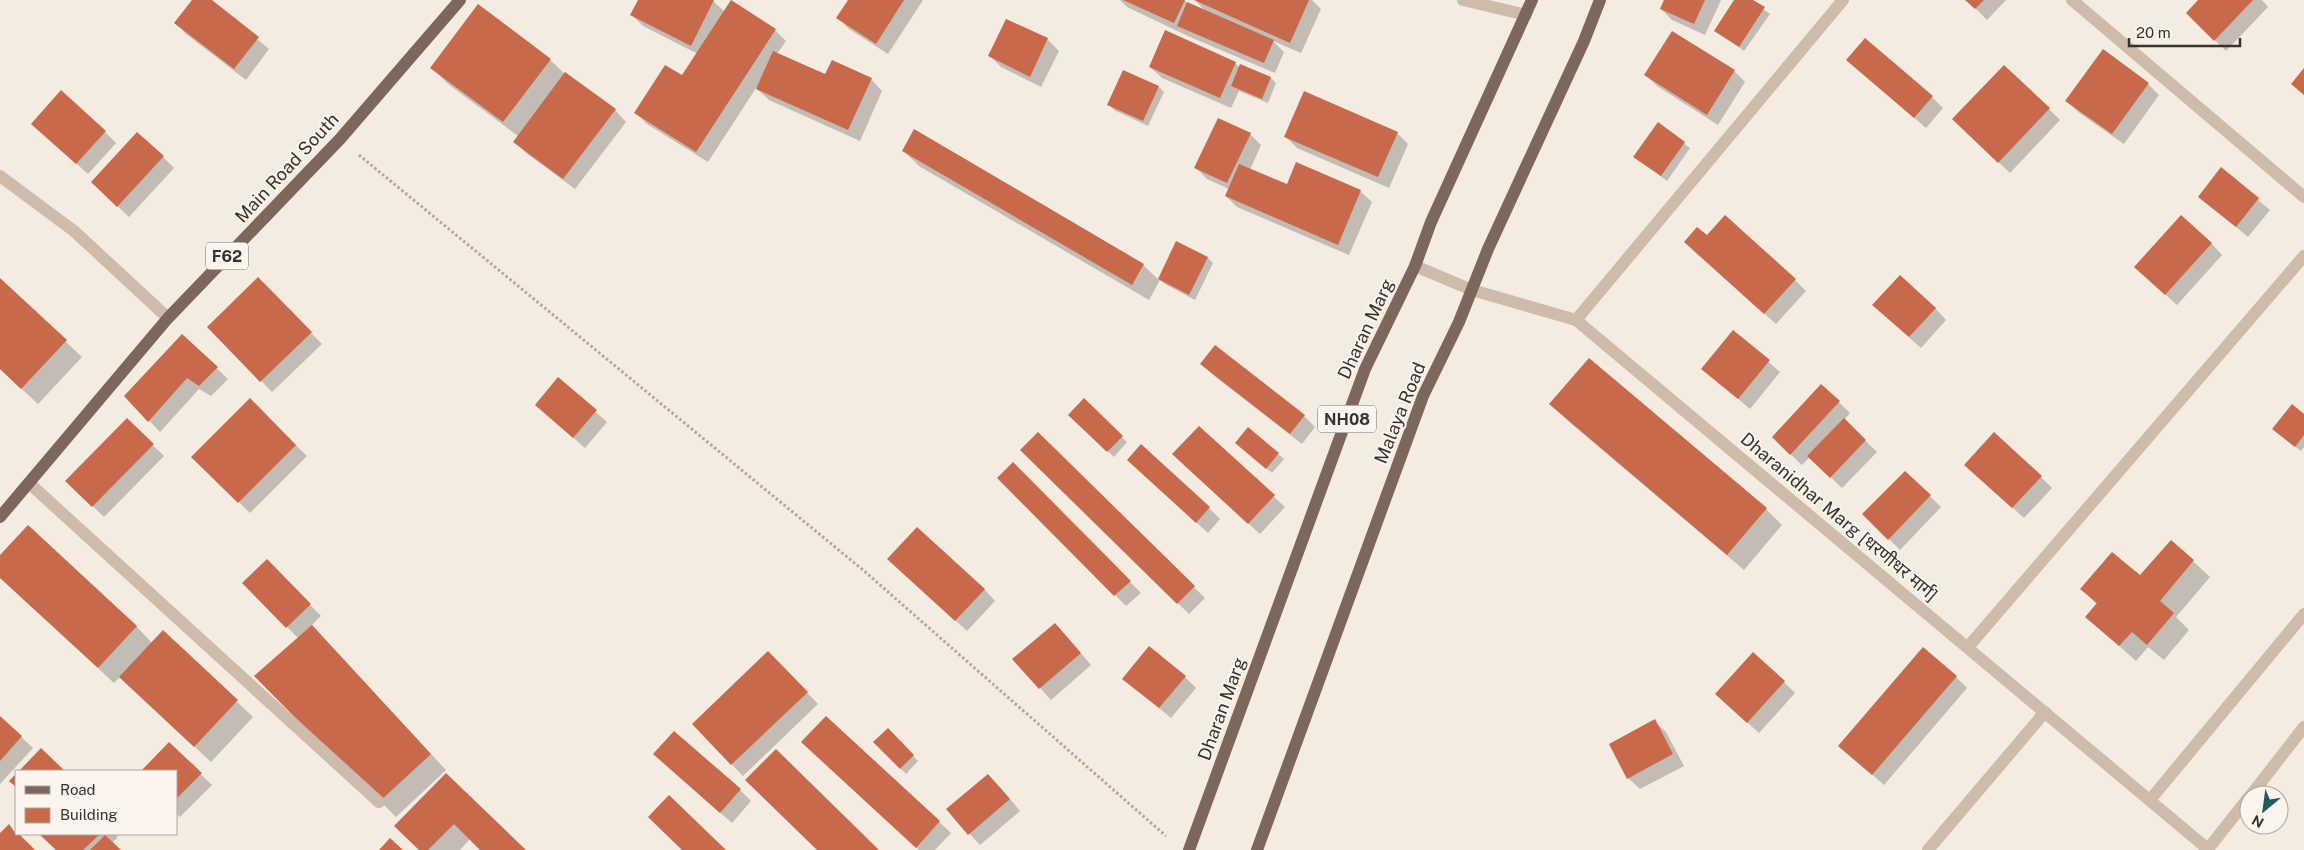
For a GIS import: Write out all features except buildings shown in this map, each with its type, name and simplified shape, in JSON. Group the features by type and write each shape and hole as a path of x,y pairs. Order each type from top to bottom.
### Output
{"main road":[{"name":"Main Road South","path":"0,517 168,318 340,139 460,0"},
{"name":"Dharan Marg","path":"1189,850 1365,369 1415,266 1431,222 1532,0"},
{"name":"Malaya Road","path":"1257,850 1423,396 1472,290 1488,249 1584,41 1600,0"}],"street":[{"path":"1463,0 1526,15"},
{"path":"1576,320 1843,0"},
{"path":"2072,0 2304,197"},
{"path":"0,176 74,231 168,318"},
{"path":"1968,647 2304,256"},
{"name":"Dharanidhar Marg [धरणीधर मार्ग]","path":"1415,266 1472,290 1576,320 2208,850"},
{"path":"29,483 379,802"},
{"path":"2150,800 2304,614"},
{"path":"1928,850 2045,712"},
{"path":"2259,785 2304,727"},
{"path":"2208,850 2239,810"}],"path":[{"path":"340,139 863,570 1166,837"}]}
